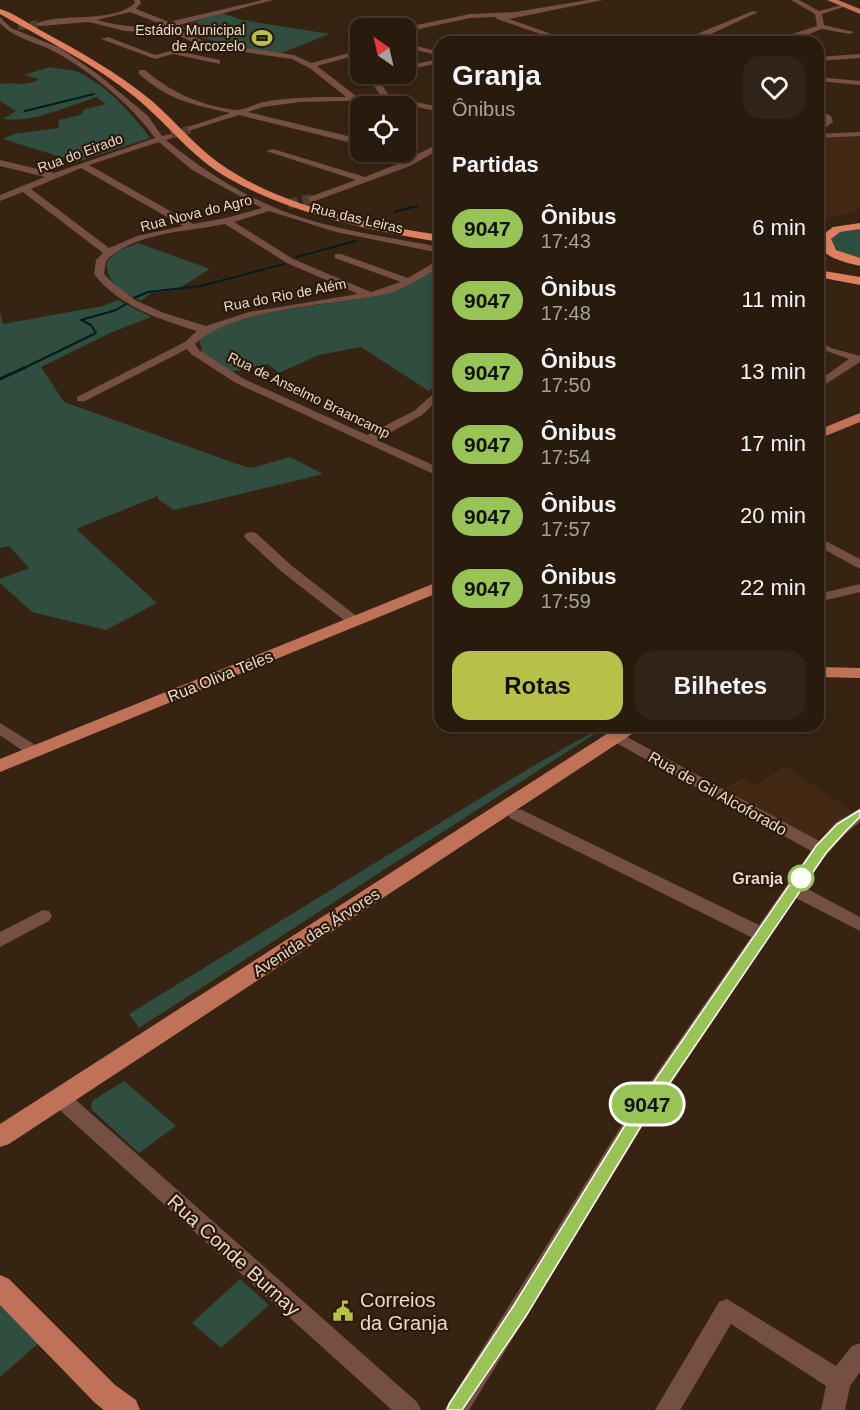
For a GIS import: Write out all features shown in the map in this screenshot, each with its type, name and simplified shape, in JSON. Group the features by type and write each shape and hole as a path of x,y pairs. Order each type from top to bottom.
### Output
{"highway":[{"path":"0,6 117,72 148,94 204,147 241,172 285,193 349,214 434,233"},
{"path":"0,11 108,73 139,96 193,150 230,175 275,196 342,218 434,238"},
{"path":"824,230 860,224"},
{"path":"860,224 837,229 825,238 824,244 837,255 860,264"},
{"path":"824,266 860,264"},
{"path":"824,267 860,270"},
{"path":"824,275 860,281"}],"main road":[{"path":"838,3 860,12"},
{"path":"824,432 860,417"},
{"name":"Rua Oliva Teles","path":"0,766 434,588"},
{"path":"824,672 860,673"},
{"name":"Avenida das Árvores","path":"0,1137 622,732"},
{"path":"0,1287 105,1394 126,1410"}],"street":[{"path":"40,24 89,20 131,10 138,3 137,0"},
{"path":"89,20 129,30 167,25 270,0"},
{"path":"416,26 430,22 515,14 600,0"},
{"path":"794,0 818,13 821,27"},
{"path":"818,13 838,3 856,0"},
{"path":"131,10 204,44 294,57 311,65 350,96"},
{"path":"700,36 755,12"},
{"path":"504,19 515,14"},
{"path":"488,15 553,36"},
{"path":"0,19 3,28 18,26"},
{"path":"795,36 821,27 850,32"},
{"name":"Rua das Leiras","path":"3,28 57,50 96,77 145,118 160,139 206,176 269,208 336,229 434,249"},
{"path":"105,39 155,57 204,44"},
{"path":"416,48 434,52"},
{"path":"173,53 217,62"},
{"path":"311,65 350,55"},
{"path":"824,59 860,57"},
{"path":"824,78 860,57"},
{"path":"416,66 434,62"},
{"path":"142,72 160,88 186,100 350,140"},
{"path":"824,79 860,82"},
{"path":"191,129 277,102 350,99"},
{"path":"416,105 434,109"},
{"path":"824,116 828,118 829,123 824,128"},
{"path":"824,134 860,134"},
{"name":"Rua do Eirado","path":"0,198 82,165 171,135"},
{"path":"312,199 367,180 434,149"},
{"path":"270,151 367,180"},
{"path":"1,164 54,176"},
{"path":"82,165 191,227"},
{"path":"24,188 109,252 103,256 99,267 99,274 108,286 130,302 151,312 203,329"},
{"name":"Rua Nova do Agro","path":"109,252 160,234 226,221 288,204"},
{"path":"226,221 290,261 370,294"},
{"path":"338,256 408,281"},
{"name":"Rua do Rio de Além","path":"203,329 256,314 388,290 434,267"},
{"path":"81,399 189,344 193,337 203,329"},
{"name":"Rua de Anselmo Braancamp","path":"189,344 204,359 240,381 434,470"},
{"path":"824,348 859,359"},
{"path":"824,382 859,359"},
{"path":"367,440 418,413 434,397"},
{"path":"251,536 354,621"},
{"path":"824,544 860,565"},
{"path":"824,597 860,588"},
{"path":"0,728 35,752"},
{"name":"Rua de Gil Alcoforado","path":"626,732 821,849"},
{"path":"516,814 763,935"},
{"path":"456,1410 640,1113 821,849 841,827 860,814"},
{"path":"794,889 860,925"},
{"path":"0,940 43,916"},
{"name":"Rua Conde Burnay","path":"61,1099 409,1410"},
{"path":"667,1410 728,1309 839,1381"},
{"path":"833,1410 839,1381 860,1354"}],"shaded area":[{"path":"860,135 860,209 824,220 824,138"},
{"path":"785,766 852,811 815,841 725,789 742,778 755,786"}],"green space":[{"name":"Estádio Municipal de Arcozelo","path":"222,13 242,20 330,34 281,53 241,48 188,34 192,32 177,28"},
{"path":"50,67 78,72 109,92 127,109 150,138 77,162 3,139 14,134 58,128 59,120 80,115 85,109 106,104 97,97 27,119 3,119 16,111 0,101 0,84 34,82 39,79 24,75"},
{"path":"860,228 860,260 839,251 830,241 837,233"},
{"path":"138,243 210,269 176,290 151,293 141,301 116,286 107,269 107,261 120,250"},
{"path":"434,268 434,388 429,391 361,347 319,355 279,373 268,364 231,372 204,356 199,340 223,324 269,312 377,296 405,286"},
{"path":"118,300 151,317 110,333 41,367 64,402 251,468 290,457 323,474 174,510 158,499 158,496 76,529 157,603 106,630 32,612 0,583 0,579 29,568 9,546 0,548 0,312 3,324 103,306"},
{"path":"593,732 598,732 139,1028 129,1014 528,769"},
{"path":"124,1081 176,1126 139,1153 91,1109 92,1101"},
{"path":"240,1279 269,1305 221,1348 192,1323"},
{"path":"0,1298 41,1341 0,1377"}],"waterway":[{"path":"25,111 94,94"},
{"path":"394,212 417,206"},
{"path":"296,257 356,241"},
{"path":"134,298 148,292 201,286 284,264"},
{"path":"22,369 96,333 91,325 81,320 116,310 126,304"},
{"path":"0,379 24,368"}],"tunnel":[{"path":"18,26 40,24"},
{"path":"171,135 191,129"},
{"path":"288,204 312,199"}],"bus line":[{"name":"9047","path":"456,1410 640,1113 821,849 841,827 860,814"}],"place":[{"name":"Estádio Municipal de Arcozelo","path":"262,38"},
{"name":"Granja","path":"801,878"},
{"name":"Correios da Granja","path":"343,1311"}]}
